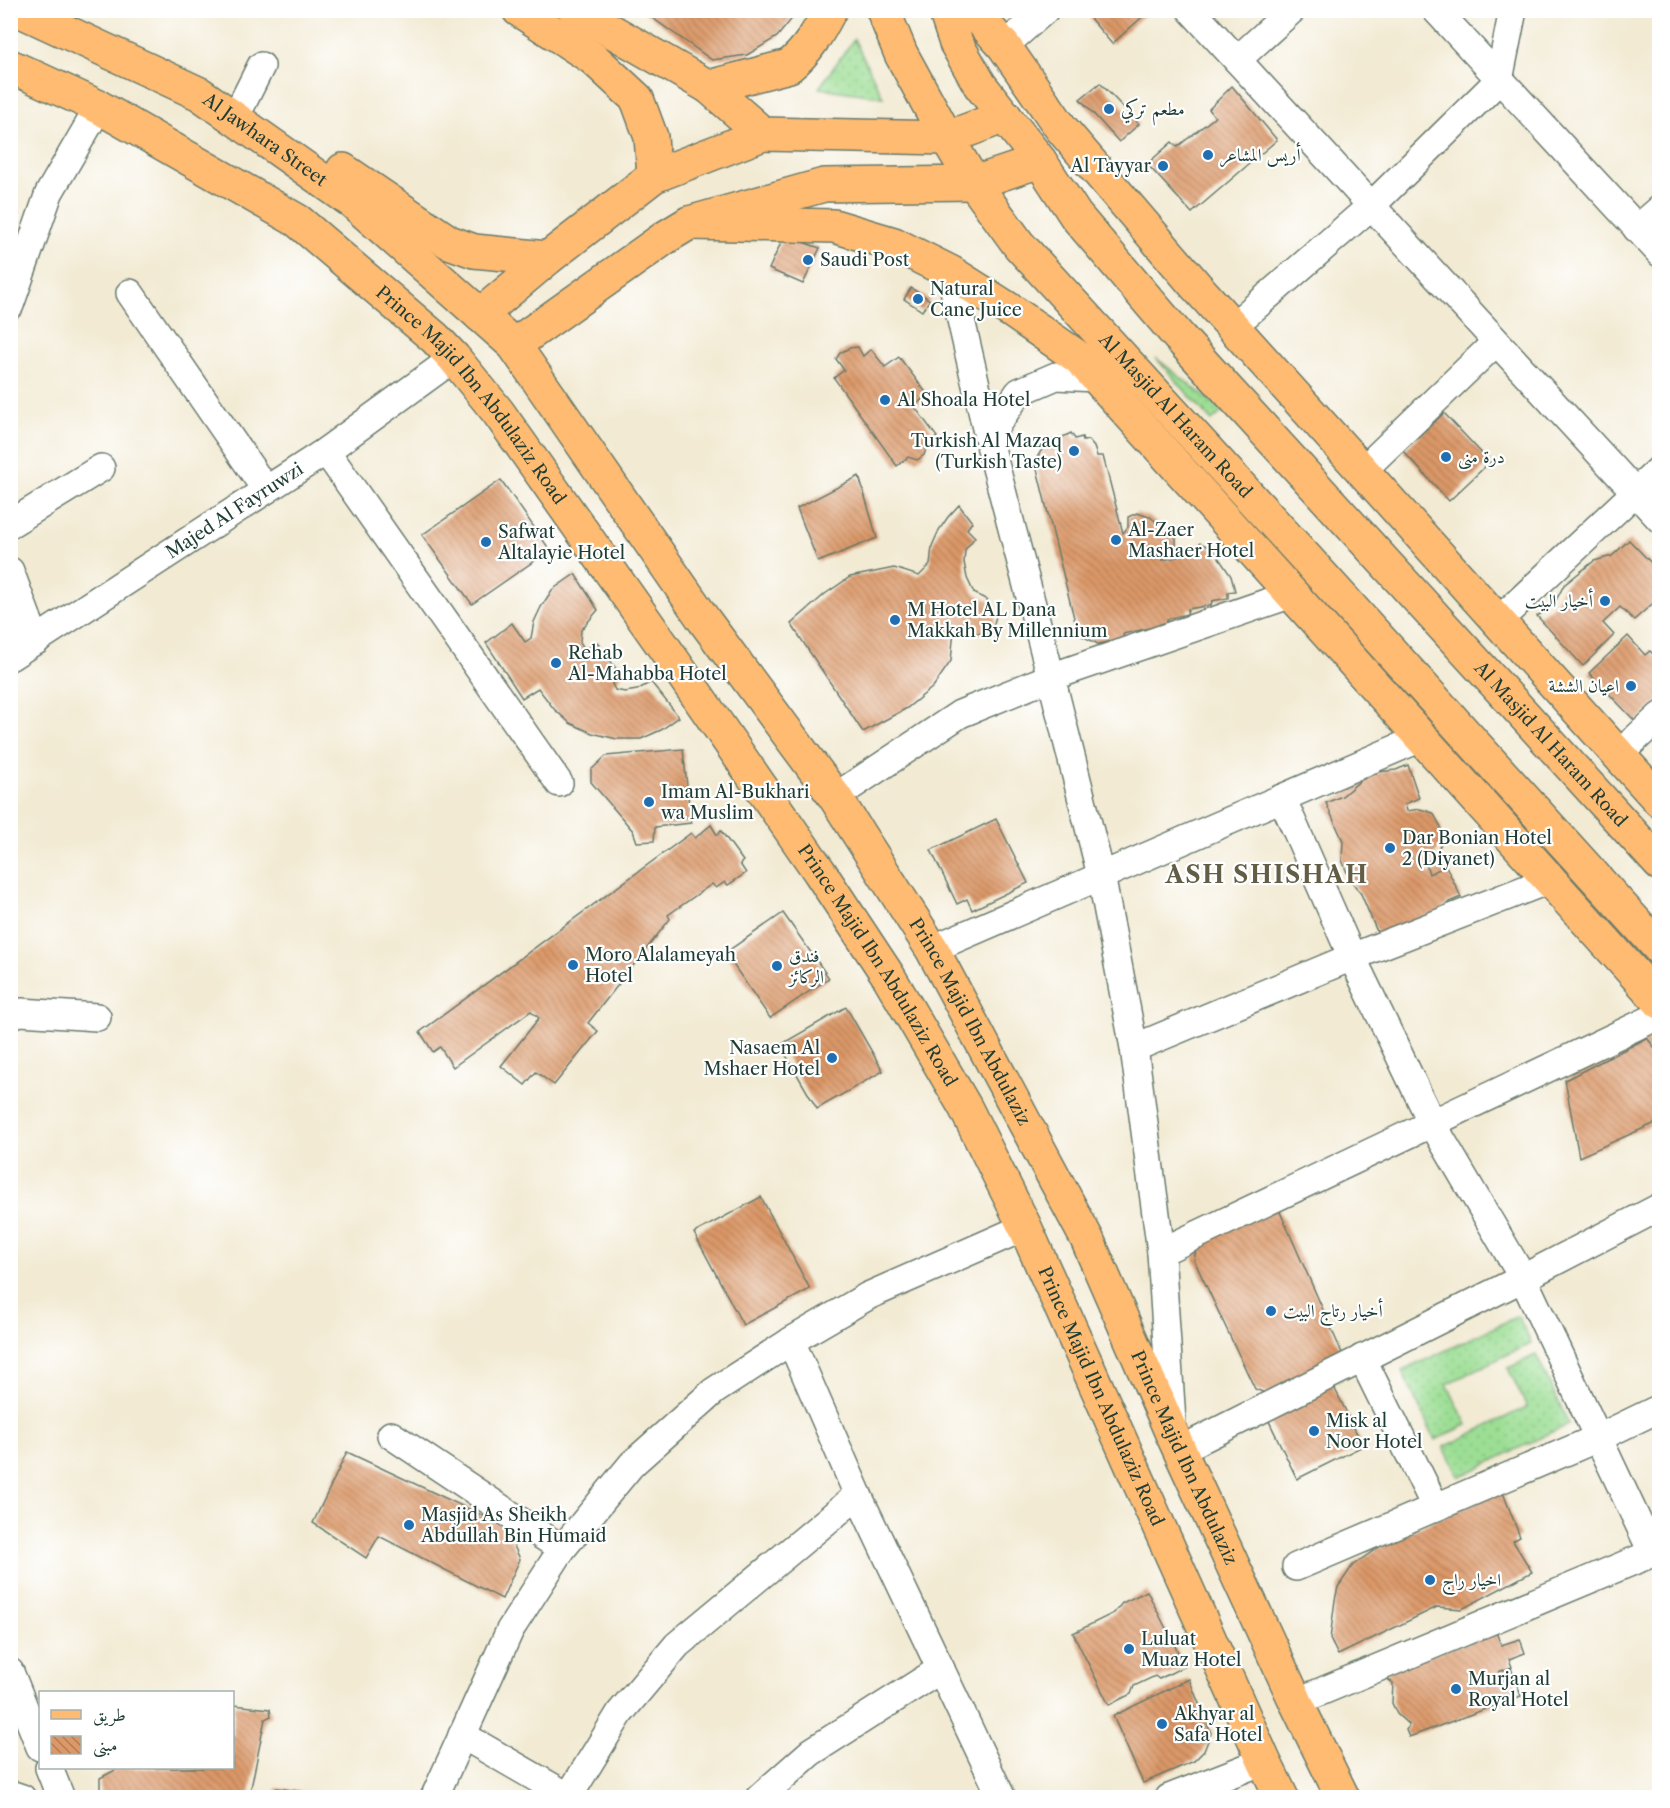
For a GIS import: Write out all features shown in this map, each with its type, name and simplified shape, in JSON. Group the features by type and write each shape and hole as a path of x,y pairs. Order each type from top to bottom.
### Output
{"main road":[{"name":"Al Jawhara Street","path":"19,10 200,93 353,202 480,315"},
{"path":"519,10 594,59 637,99 651,137 654,176"},
{"path":"574,10 709,87 763,134"},
{"path":"709,87 789,66 799,58 815,38 831,10"},
{"name":"Al Masjid Al Haram Road","path":"883,10 901,54 947,138 974,183 1019,245 1659,949"},
{"name":"Al Masjid Al Haram Road","path":"945,10 956,43 980,85 1040,161 1076,216 1179,338 1659,864"},
{"path":"972,10 1004,46 1061,128 1232,327 1659,801"},
{"path":"10,66 99,107"},
{"name":"Prince Majid Ibn Abdulaziz Road","path":"99,107 298,221 430,334 454,358 498,412 663,646 819,871 889,977 965,1107 1026,1227 1282,1797"},
{"path":"480,315 548,258 654,176 763,134 947,138 1005,116"},
{"path":"267,140 341,169 449,242 474,251 548,258"},
{"path":"514,345 689,223 824,185 974,183 1040,161"},
{"path":"689,223 834,226 894,244 950,272 1079,358 1659,1002"},
{"name":"Prince Majid Ibn Abdulaziz","path":"480,315 514,345 704,620 835,797 932,949 1087,1239 1176,1442 1296,1702 1344,1797"},
{"path":"663,646 704,620"},
{"path":"1412,728 1430,695"}],"street":[{"path":"1004,46 1045,10"},
{"path":"1191,10 1659,519"},
{"path":"1237,60 1292,10"},
{"path":"1436,10 1659,253"},
{"path":"1232,327 1371,206 1499,80 1513,10"},
{"path":"235,118 261,66"},
{"path":"10,305 49,194 99,107"},
{"path":"1637,229 1659,209"},
{"path":"950,272 988,437 1101,875 1134,1048 1161,1252 1176,1442 1362,1358 1659,1207"},
{"path":"130,293 266,490"},
{"path":"1362,471 1496,342"},
{"name":"Majed Al Fayruwzi","path":"10,657 326,451 454,358"},
{"path":"988,437 1019,392 1056,376 1096,378"},
{"path":"326,451 559,783"},
{"path":"10,524 102,468"},
{"path":"1498,621 1659,469"},
{"path":"10,571 36,641"},
{"path":"835,797 960,714 1051,677 1292,594"},
{"path":"1619,754 1659,716"},
{"path":"932,949 1282,798 1412,728"},
{"path":"1282,798 1352,957 1432,1123 1523,1278 1598,1438 1656,1551 1296,1702"},
{"path":"1134,1048 1352,957 1549,880"},
{"path":"10,1015 21,1012 97,1017"},
{"path":"1161,1252 1659,1015"},
{"path":"434,1797 510,1630 562,1549 632,1464 714,1391 791,1341 868,1296 1026,1227"},
{"path":"791,1341 858,1496 1002,1797"},
{"path":"1362,1358 1435,1506"},
{"path":"1296,1567 1598,1438 1659,1408"},
{"path":"391,1435 562,1549"},
{"path":"462,1735 570,1797 620,1713 677,1645 858,1496"},
{"path":"759,1797 811,1752 940,1669"},
{"path":"10,1672 39,1744"},
{"path":"1169,1797 1264,1761"},
{"path":"50,1769 61,1797"},
{"path":"10,1794 22,1797"}],"green space":[{"path":"854,39 883,97 819,88"},
{"path":"1156,358 1223,411 1212,421"},
{"path":"1518,1316 1531,1343 1447,1384 1467,1425 1435,1440 1402,1371"},
{"path":"1536,1355 1569,1424 1459,1477 1444,1447 1527,1407 1508,1368"}],"building":[{"path":"641,10 799,10 777,37 747,55 712,60"},
{"path":"1083,10 1150,10 1112,44"},
{"path":"1100,83 1139,124 1119,142 1080,99"},
{"name":"أريس المشاعر","path":"1232,86 1277,140 1192,213 1147,164 1172,142 1177,147 1215,117 1209,109"},
{"path":"784,236 820,248 803,284 769,269"},
{"path":"911,288 930,300 922,311 904,299"},
{"name":"Al Shoala Hotel","path":"858,347 863,356 871,349 885,367 899,357 928,395 914,406 937,437 928,443 924,455 917,460 908,457 897,466 834,378 844,370 836,359 840,353 849,348"},
{"name":"درة منى","path":"1444,413 1490,462 1449,501 1403,451"},
{"name":"Al-Zaer Mashaer Hotel","path":"1071,433 1075,439 1082,437 1083,441 1088,440 1097,456 1103,456 1123,533 1128,527 1128,517 1137,513 1150,517 1176,537 1176,546 1163,560 1198,549 1200,543 1212,548 1231,576 1235,591 1228,592 1228,598 1212,601 1211,605 1188,609 1187,614 1167,619 1167,624 1123,634 1124,639 1098,644 1078,634 1035,461 1048,439 1055,441"},
{"path":"859,476 877,538 818,562 797,508"},
{"name":"Safwat Altalayie Hotel","path":"501,480 550,550 472,604 422,535"},
{"name":"M Hotel AL Dana Makkah By Millennium","path":"959,505 972,522 967,529 975,537 965,550 964,562 967,578 974,593 989,601 991,611 996,616 991,635 954,630 951,661 933,687 907,708 863,732 791,624 825,594 850,577 894,568 919,576 930,565 932,546 939,530"},
{"name":"أخيار البيت","path":"1629,540 1660,572 1660,597 1634,620 1620,607 1603,623 1614,635 1583,666 1537,616 1553,606 1564,585 1594,561 1612,556"},
{"name":"Rehab Al-Mahabba Hotel","path":"575,574 598,610 581,630 580,642 585,650 597,642 622,677 612,684 615,690 625,692 637,690 651,682 679,717 661,730 641,739 617,739 592,733 570,723 554,709 538,688 522,698 486,643 512,623 525,642 531,638 534,622 552,590"},
{"name":"اعيان الششة","path":"1628,636 1645,655 1650,651 1660,661 1660,700 1636,722 1589,673"},
{"name":"Imam Al-Bukhari wa Muslim","path":"683,749 691,823 655,827 654,841 637,842 633,831 591,782 591,770 606,756"},
{"name":"Dar Bonian Hotel 2 (Diyanet)","path":"1408,765 1419,798 1405,804 1407,811 1420,809 1433,813 1441,827 1442,842 1426,864 1429,874 1446,866 1461,897 1449,902 1441,911 1378,934 1361,894 1349,878 1342,860 1343,841 1326,803 1342,796 1361,780 1378,772 1396,770"},
{"path":"996,819 1028,883 972,910 967,899 957,904 931,850"},
{"name":"Moro Alalameyah Hotel","path":"711,825 717,835 721,831 743,861 740,864 746,873 728,885 725,882 716,888 712,884 668,915 670,919 588,1023 598,1031 554,1085 536,1072 525,1085 501,1066 539,1018 531,1011 453,1067 440,1047 433,1052 420,1032 691,833 695,838"},
{"name":"فندق الركائز","path":"783,913 829,978 770,1018 725,953"},
{"name":"Nasaem Al Mshaer Hotel","path":"846,1007 883,1071 817,1109 780,1045"},
{"path":"1647,1038 1660,1054 1660,1121 1579,1157 1565,1080"},
{"path":"761,1197 810,1289 743,1325 694,1233"},
{"name":"أخيار رتاج البيت","path":"1277,1205 1346,1362 1270,1395 1255,1389 1194,1260 1198,1239"},
{"name":"Misk al Noor Hotel","path":"1332,1383 1363,1446 1297,1479 1266,1415"},
{"name":"Masjid As Sheikh Abdullah Bin Humaid","path":"347,1452 505,1526 520,1559 502,1599 379,1536 366,1558 313,1523"},
{"name":"اخيار راج","path":"1502,1490 1520,1537 1513,1541 1532,1572 1462,1609 1437,1607 1338,1655 1330,1639 1335,1600 1338,1587 1353,1565 1385,1543"},
{"name":"Luluat Muaz Hotel","path":"1147,1591 1185,1666 1159,1679 1155,1676 1134,1686 1131,1694 1109,1705 1073,1633 1114,1613 1122,1603"},
{"name":"Murjan al Royal Hotel","path":"1496,1632 1501,1645 1520,1639 1525,1653 1509,1659 1512,1667 1498,1672 1511,1668 1521,1696 1409,1737 1406,1730 1409,1725 1397,1714 1392,1703 1393,1683 1387,1679 1388,1670"},
{"name":"Akhyar al Safa Hotel","path":"1189,1679 1211,1733 1204,1751 1194,1761 1143,1783 1113,1716"},
{"path":"234,1705 270,1709 271,1716 265,1719 249,1798 103,1798 100,1794 100,1778 117,1769 234,1769"},
{"path":"277,1788 333,1796 333,1798 272,1798"}],"place":[{"name":"مطعم تركي","path":"1109,109"},
{"name":"أريس المشاعر","path":"1208,155"},
{"name":"Al Tayyar","path":"1163,166"},
{"name":"Saudi Post","path":"808,260"},
{"name":"Natural Cane Juice","path":"918,299"},
{"name":"Al Shoala Hotel","path":"885,400"},
{"name":"Turkish Al Mazaq (Turkish Taste)","path":"1074,451"},
{"name":"درة منى","path":"1446,457"},
{"name":"Al-Zaer Mashaer Hotel","path":"1116,540"},
{"name":"Safwat Altalayie Hotel","path":"486,542"},
{"name":"أخيار البيت","path":"1605,601"},
{"name":"M Hotel AL Dana Makkah By Millennium","path":"895,620"},
{"name":"Rehab Al-Mahabba Hotel","path":"556,663"},
{"name":"اعيان الششة","path":"1631,686"},
{"name":"Imam Al-Bukhari wa Muslim","path":"649,802"},
{"name":"Dar Bonian Hotel 2 (Diyanet)","path":"1390,848"},
{"name":"Moro Alalameyah Hotel","path":"573,965"},
{"name":"فندق الركائز","path":"777,966"},
{"name":"Nasaem Al Mshaer Hotel","path":"832,1058"},
{"name":"أخيار رتاج البيت","path":"1271,1311"},
{"name":"Misk al Noor Hotel","path":"1314,1431"},
{"name":"Masjid As Sheikh Abdullah Bin Humaid","path":"409,1525"},
{"name":"اخيار راج","path":"1430,1580"},
{"name":"Luluat Muaz Hotel","path":"1129,1649"},
{"name":"Murjan al Royal Hotel","path":"1456,1689"},
{"name":"Akhyar al Safa Hotel","path":"1162,1724"}],"district":[{"name":"ASH SHISHAH","path":"1267,875"}]}
